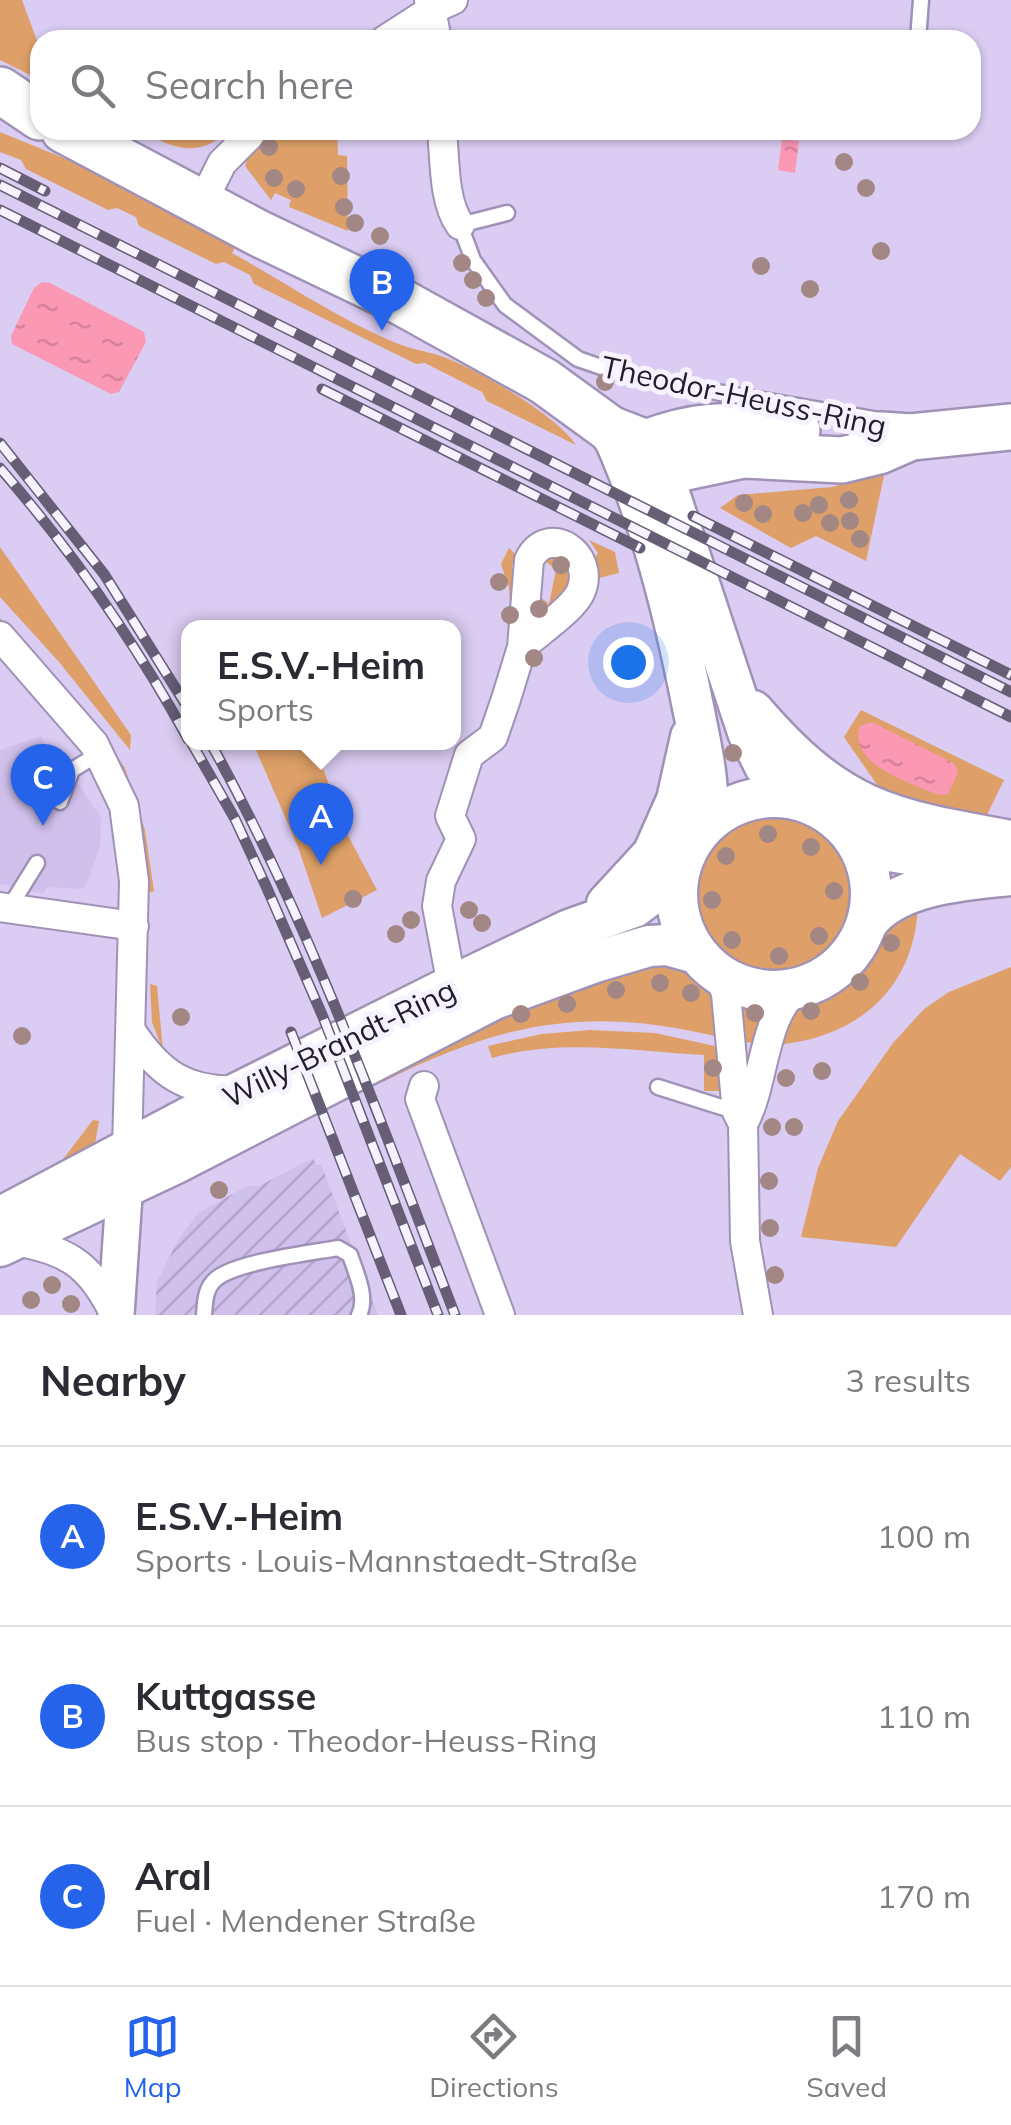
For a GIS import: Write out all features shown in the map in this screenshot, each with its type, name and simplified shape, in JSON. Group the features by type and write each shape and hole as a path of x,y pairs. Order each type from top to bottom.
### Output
{"main road":[{"path":"0,90 30,111"},
{"path":"0,111 30,116"},
{"name":"Theodor-Heuss-Ring","path":"83,140 493,351 544,381 638,458 680,430 718,424 911,437 1011,426"},
{"path":"638,458 680,534 748,732 764,766 786,797"},
{"path":"638,458 696,719 708,788 707,823"},
{"path":"737,693 790,754 846,797 918,824 1011,844"},
{"path":"570,930 612,900 654,854 677,800 696,719"},
{"path":"867,923 871,884 859,846 828,812 808,802 764,796 743,801 707,823 684,855 678,874 679,915 708,964 758,990 799,988 834,970 859,941 873,914 896,901 934,885 1011,875"},
{"path":"859,846 908,854 1011,844"},
{"name":"Willy-Brandt-Ring","path":"126,1168 245,1090 570,930 634,907 678,874"},
{"name":"Willy-Brandt-Ring","path":"4,1234 126,1168 506,994 648,946 667,945 708,964"}],"street":[{"path":"399,30 438,3"},
{"path":"437,30 438,3"},
{"path":"202,203 222,163 244,140"},
{"path":"443,140 454,217 460,225"},
{"path":"0,636 100,753 117,787 130,831 134,881 131,1031 115,1315"},
{"path":"452,986 438,906 441,881 461,839 450,816 469,755 493,736 522,646"},
{"path":"4,908 134,926"},
{"path":"708,964 726,994 740,1118 744,1241 758,1315"},
{"path":"740,1118 752,1108 774,1024 786,1001 799,988"},
{"path":"131,1031 162,1068 188,1085 245,1090"},
{"path":"424,1086 420,1099 500,1315"},
{"name":"Willy-Brandt-Ring","path":"4,1234 50,1248 87,1268 115,1315"}],"lane":[{"path":"919,30 921,0"},
{"path":"460,225 507,214"},
{"name":"Theodor-Heuss-Ring","path":"460,225 473,260 506,305 578,359 630,376 882,420 911,437"},
{"path":"60,802 72,770 100,753"},
{"path":"4,908 37,864"},
{"path":"658,1086 740,1118"},
{"path":"204,1315 206,1293 216,1278 248,1265 338,1248 350,1255 358,1281 363,1303 358,1315"}],"shaded area":[{"path":"0,0 22,0 33,30 30,30 30,75 0,60"},
{"path":"0,132 115,179 238,242 232,253 375,333 441,356 494,382 552,420 576,445 487,401 482,392 425,363 416,364 254,284 250,275 224,262 216,264 139,226 136,217 117,208 108,210 26,169 21,160 0,152"},
{"path":"159,140 216,140 196,148"},
{"path":"266,140 337,140 338,155 347,156 348,231 289,207 291,200 275,193 271,200 245,166 248,156"},
{"path":"885,471 866,561 816,536 791,548 720,508 738,495 832,487"},
{"path":"589,540 615,552 619,573 595,579 594,559 598,553"},
{"path":"0,547 131,735 130,750 0,597"},
{"path":"509,548 515,554 514,609 510,608 509,588 501,564"},
{"path":"555,554 571,566 569,590 537,619 534,592 549,604 556,570 544,560"},
{"path":"0,618 125,768 145,830 154,891 149,893 139,815 120,763 0,623"},
{"path":"861,710 1004,780 985,819 930,807 880,789 844,737"},
{"path":"41,736 49,756 57,752 101,818 100,846 85,887 51,887 44,893 12,890 12,886 0,884 0,750"},
{"path":"256,750 317,750 346,832 377,890 322,918 298,847"},
{"path":"773,813 803,819 829,836 846,862 852,892 846,922 829,948 803,965 773,971 743,965 717,948 700,922 694,892 700,862 717,836 743,819"},
{"path":"918,903 915,933 906,960 877,1003 832,1032 776,1045 797,1008 852,970 884,928"},
{"path":"669,964 696,974 711,989 723,1038 631,1022 549,1025 469,1045 383,1082 381,1077 475,1027 598,980"},
{"path":"1011,967 1011,1167 1000,1181 960,1154 896,1247 801,1237 818,1168 838,1121 893,1043 924,1009 949,992"},
{"path":"150,984 157,986 163,1051 152,1022"},
{"path":"737,999 769,1007 760,1044 738,1041"},
{"path":"590,1030 655,1033 724,1048 725,1091 704,1091 704,1055 571,1047 492,1058 488,1046 542,1034"},
{"path":"93,1120 99,1121 94,1149 54,1171"},
{"path":"313,1158 316,1165 321,1164 378,1315 155,1315 157,1282 178,1240 198,1213 247,1186 259,1186"}],"water":[{"path":"782,140 799,141 795,173 778,170"},
{"path":"42,282 144,332 146,342 119,392 111,394 12,344 11,336 34,288"},
{"path":"872,722 955,764 958,772 948,794 939,795 914,785 872,762 858,739 860,726"}],"railway":[{"path":"0,168 45,191"},
{"path":"0,185 1011,692"},
{"path":"0,210 1011,717"},
{"path":"322,389 640,548"},
{"path":"0,443 104,574 181,697"},
{"path":"0,468 101,598 181,727"},
{"path":"693,516 1011,675"},
{"path":"196,750 235,819 323,1017 438,1315"},
{"path":"214,750 312,952 455,1315"},
{"path":"291,1032 401,1315"}],"place":[{"name":"Kuttgasse","path":"382,331"},
{"name":"Aral","path":"43,826"},
{"name":"E.S.V.-Heim","path":"321,865"}]}
